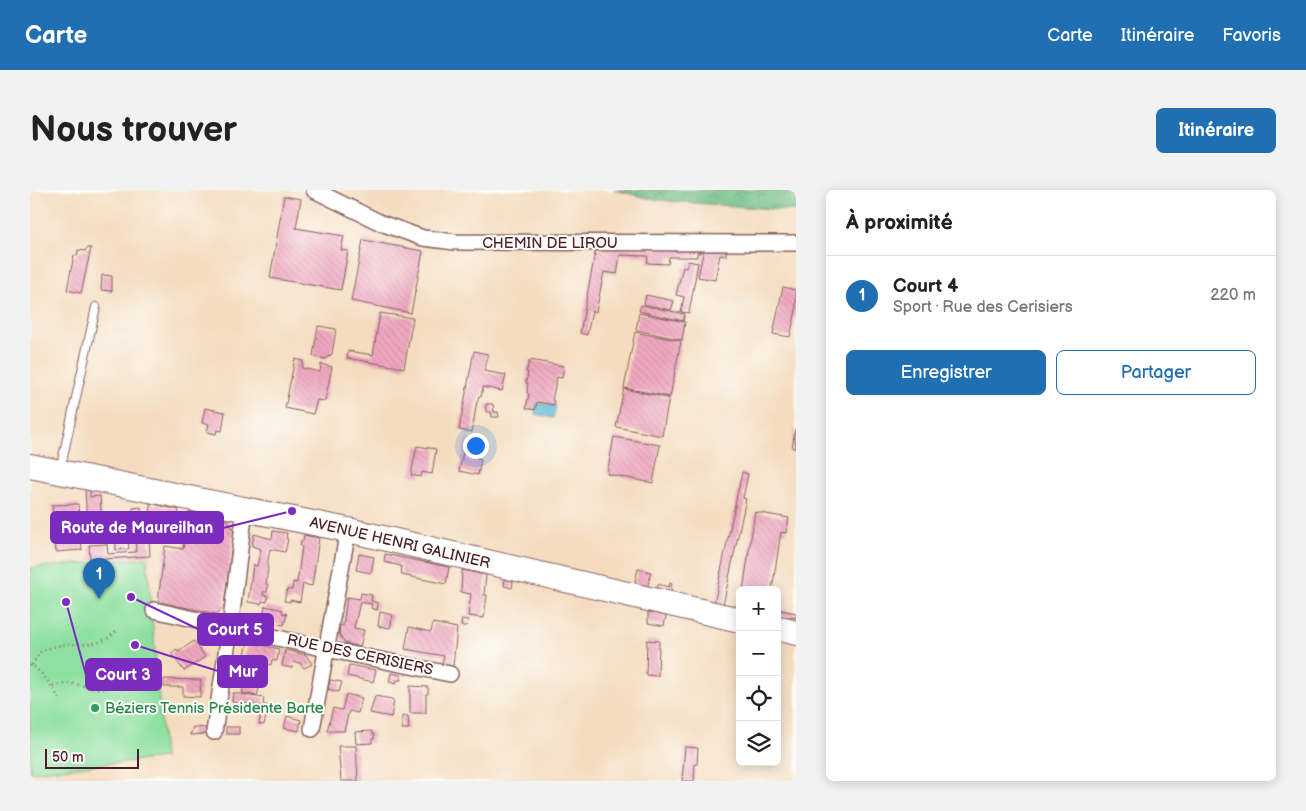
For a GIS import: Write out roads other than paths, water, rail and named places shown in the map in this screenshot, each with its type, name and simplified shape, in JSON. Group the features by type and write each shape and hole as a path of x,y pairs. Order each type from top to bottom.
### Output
{"main road":[{"name":"AVENUE HENRI GALINIER","path":"30,466 348,530 736,619"},
{"path":"781,629 796,633"}],"street":[{"name":"CHEMIN DE LIROU","path":"314,190 381,223 423,238 455,242 796,244"},
{"path":"214,732 230,628 245,509"},
{"path":"312,729 348,530"},
{"name":"RUE DES CERISIERS","path":"154,610 326,649 450,674"}],"lane":[{"path":"60,472 96,307"}],"water":[{"path":"537,403 556,406 553,418 535,414"}],"place":[{"name":"Route de Maureilhan","path":"292,511"},
{"name":"Court 5","path":"131,597"},
{"name":"Court 4","path":"99,599"},
{"name":"Court 3","path":"66,602"},
{"name":"Mur","path":"135,645"},
{"name":"Béziers Tennis Présidente Barte","path":"95,708"}]}
